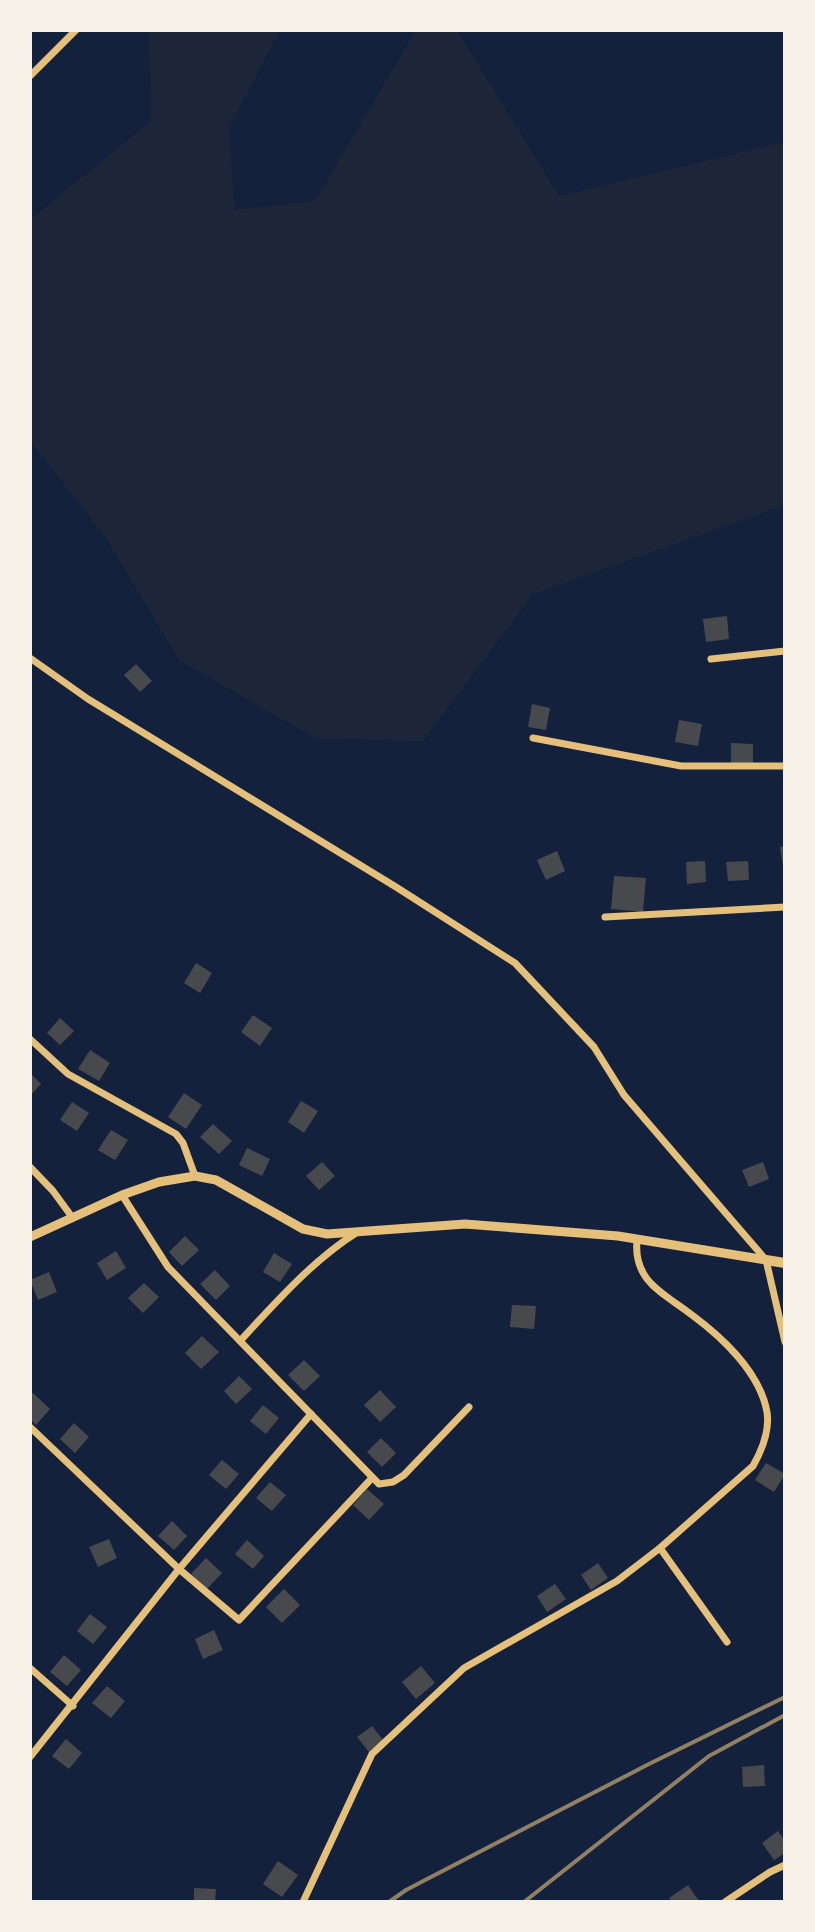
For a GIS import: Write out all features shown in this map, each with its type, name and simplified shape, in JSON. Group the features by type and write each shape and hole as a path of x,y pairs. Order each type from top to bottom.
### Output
{"main road":[{"path":"766,1260 785,1263"}],"street":[{"path":"30,76 76,30"},
{"path":"711,659 785,651"},
{"path":"30,658 88,699 515,963 594,1047 624,1095 766,1260 785,1342"},
{"path":"533,738 681,766 785,766"},
{"path":"605,917 785,907"},
{"path":"30,1039 68,1074 176,1134 183,1143 195,1176"},
{"path":"30,1167 72,1217"},
{"path":"30,1237 122,1195 159,1182 195,1176 216,1180 303,1229 327,1234 465,1224 637,1240 766,1260"},
{"path":"122,1195 168,1267 379,1484 393,1482 404,1475 469,1407"},
{"path":"240,1341 272,1305 336,1246 358,1232"},
{"path":"303,1902 372,1754 464,1668 617,1581 660,1548 753,1466 762,1449 767,1414 761,1394 743,1363 715,1333 647,1280 636,1253 637,1240"},
{"path":"30,1757 179,1569 311,1414"},
{"path":"30,1427 179,1569 239,1620 372,1478"},
{"path":"660,1548 727,1642"},
{"path":"30,1668 73,1706"},
{"path":"725,1902 785,1865"}],"shaded area":[{"path":"149,30 280,30 229,127 235,210 315,201 416,30 457,30 559,196 785,142 785,505 533,594 423,741 317,739 179,660 106,538 30,441 30,220 151,121"}],"building":[{"path":"727,616 729,639 706,642 703,619"},
{"path":"136,664 152,681 140,692 124,675"},
{"path":"532,704 550,708 546,730 528,727"},
{"path":"679,720 702,724 698,746 675,742"},
{"path":"731,743 753,744 753,763 731,763"},
{"path":"785,846 785,867 783,867 780,847"},
{"path":"557,851 565,871 546,880 537,860"},
{"path":"705,861 706,882 687,884 686,862"},
{"path":"748,861 749,880 728,881 726,862"},
{"path":"614,876 646,878 643,912 611,909"},
{"path":"196,963 212,973 200,993 184,983"},
{"path":"253,1015 272,1028 260,1046 241,1032"},
{"path":"60,1018 74,1031 60,1045 47,1033"},
{"path":"90,1050 110,1063 99,1081 78,1069"},
{"path":"30,1073 41,1084 30,1096"},
{"path":"184,1093 202,1105 186,1129 168,1117"},
{"path":"301,1101 318,1111 304,1133 288,1122"},
{"path":"72,1102 89,1113 77,1131 60,1120"},
{"path":"213,1124 232,1141 219,1154 200,1137"},
{"path":"111,1130 128,1140 115,1160 98,1150"},
{"path":"247,1148 270,1159 262,1176 239,1165"},
{"path":"322,1162 335,1176 319,1190 306,1176"},
{"path":"763,1162 769,1179 749,1187 742,1170"},
{"path":"185,1236 199,1250 182,1266 169,1252"},
{"path":"116,1251 126,1268 107,1280 97,1263"},
{"path":"274,1253 292,1264 280,1282 263,1272"},
{"path":"215,1270 230,1286 216,1300 200,1284"},
{"path":"49,1272 57,1292 38,1300 30,1280"},
{"path":"144,1283 159,1297 143,1313 128,1298"},
{"path":"512,1305 536,1306 534,1329 510,1327"},
{"path":"202,1336 219,1352 201,1369 185,1353"},
{"path":"304,1360 320,1376 304,1391 288,1375"},
{"path":"239,1376 252,1389 236,1404 224,1391"},
{"path":"380,1390 396,1407 380,1422 364,1405"},
{"path":"33,1393 50,1409 36,1425 30,1419 30,1396"},
{"path":"263,1405 279,1418 266,1434 250,1421"},
{"path":"74,1423 89,1437 75,1453 60,1439"},
{"path":"381,1438 396,1453 382,1467 367,1452"},
{"path":"222,1460 239,1474 226,1489 209,1475"},
{"path":"766,1463 785,1474 774,1492 755,1480"},
{"path":"270,1482 286,1495 272,1511 256,1498"},
{"path":"367,1489 384,1504 369,1520 353,1505"},
{"path":"172,1521 187,1536 174,1550 158,1536"},
{"path":"109,1539 117,1558 98,1567 89,1547"},
{"path":"247,1540 264,1556 253,1569 235,1554"},
{"path":"206,1558 222,1573 207,1589 191,1574"},
{"path":"598,1563 608,1578 591,1590 581,1575"},
{"path":"555,1584 566,1599 547,1612 537,1596"},
{"path":"284,1589 300,1605 282,1623 266,1607"},
{"path":"90,1614 107,1627 93,1644 77,1631"},
{"path":"214,1630 223,1650 203,1659 195,1639"},
{"path":"64,1655 81,1670 67,1686 50,1672"},
{"path":"421,1666 435,1683 416,1699 402,1682"},
{"path":"107,1686 125,1701 111,1718 92,1703"},
{"path":"372,1726 383,1740 369,1752 357,1737"},
{"path":"66,1739 82,1753 69,1769 52,1756"},
{"path":"764,1765 765,1786 743,1787 742,1767"},
{"path":"778,1831 785,1841 785,1853 774,1860 762,1843"},
{"path":"278,1861 298,1875 282,1897 263,1884"},
{"path":"688,1885 699,1901 672,1902 669,1898"},
{"path":"194,1888 216,1889 215,1902 194,1902"}],"railway":[{"path":"389,1902 406,1890 649,1764 785,1697"},
{"path":"524,1902 709,1756 785,1715"}]}
